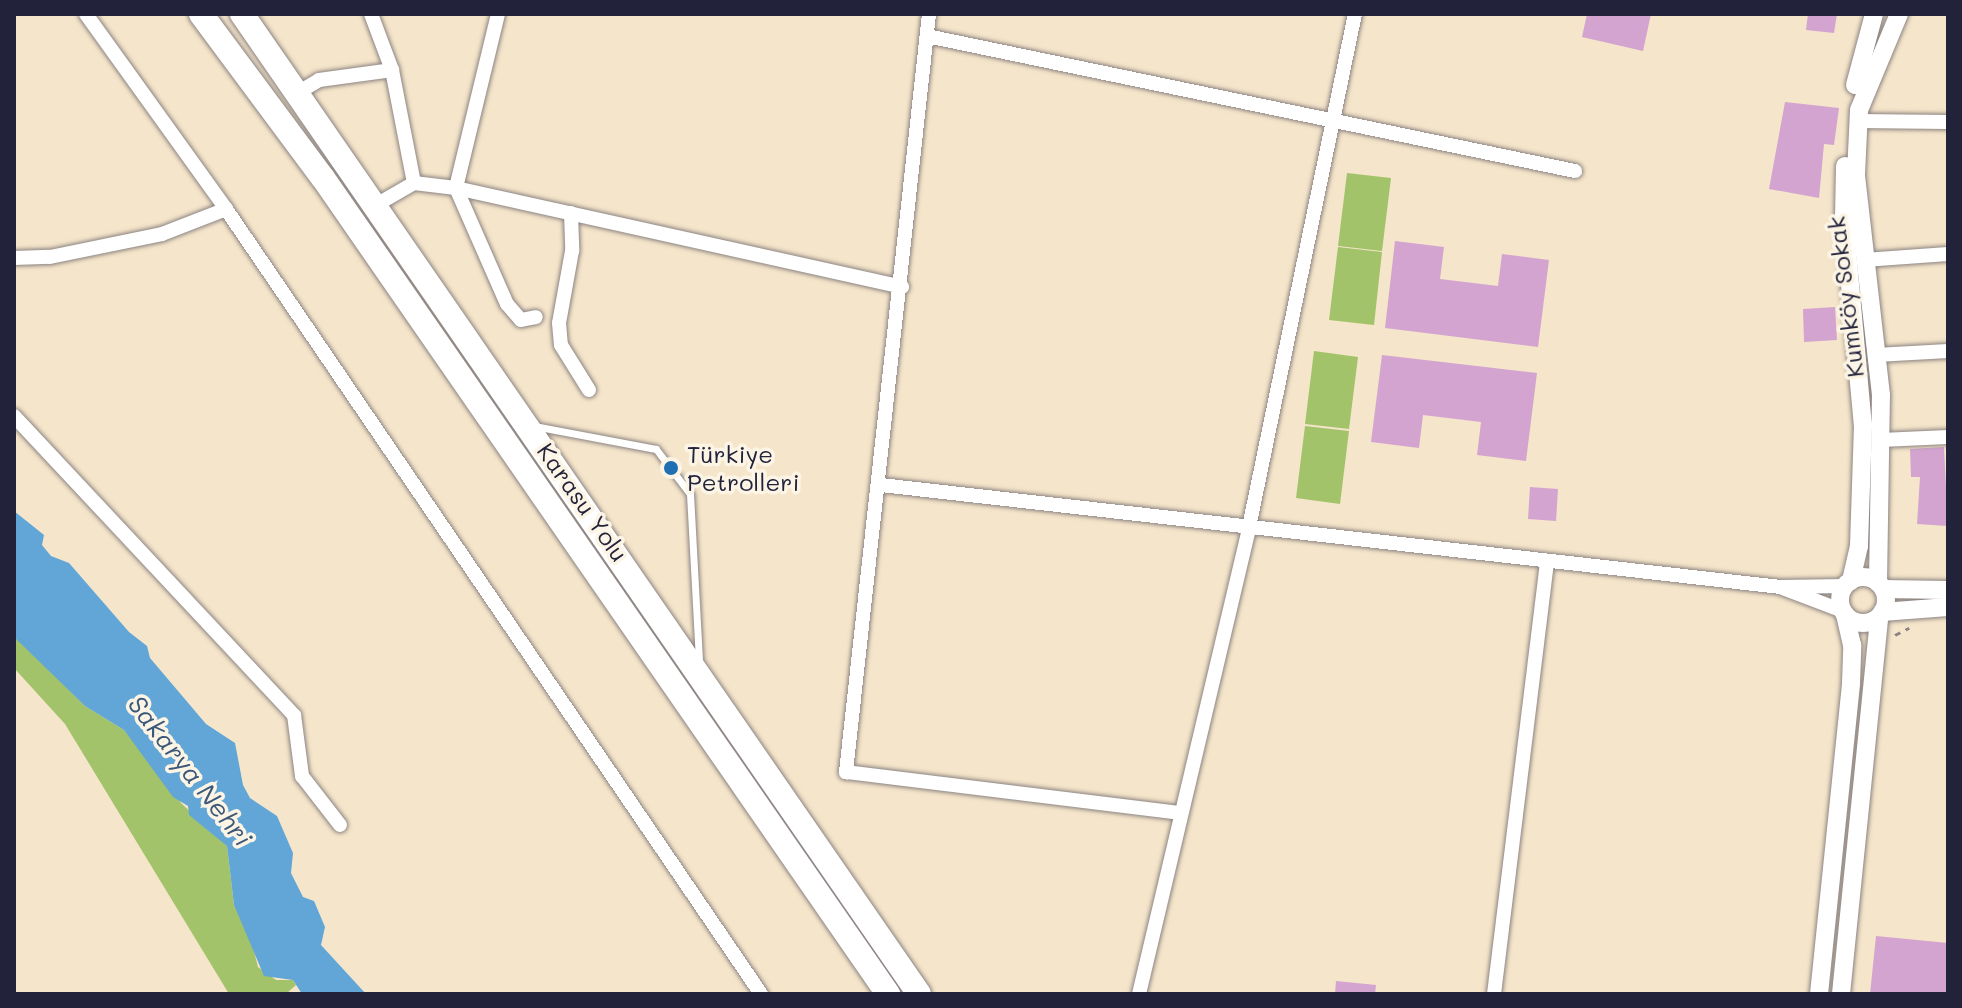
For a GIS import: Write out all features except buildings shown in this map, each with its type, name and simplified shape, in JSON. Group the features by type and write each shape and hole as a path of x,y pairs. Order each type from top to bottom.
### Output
{"highway":[{"path":"201,14 323,178 888,994"},
{"name":"Karasu Yolu","path":"242,14 700,670 919,994"}],"main road":[{"name":"Kumköy Sokak","path":"1848,583 1859,546 1863,425 1848,275 1845,172 1849,116 1874,14"},
{"name":"Kumköy Sokak","path":"1880,586 1881,440 1876,355 1856,174 1858,121 1867,82 1899,14"},
{"path":"1819,994 1851,683 1852,645 1844,613 1848,583 1865,578 1880,586 1948,590"},
{"path":"1841,994 1881,614 1880,586"},
{"path":"1844,613 1865,623 1881,614 1948,607"}],"street":[{"path":"86,14 226,209 761,994"},
{"path":"371,14 392,70 414,183"},
{"path":"498,14 456,188 507,304 521,320 536,317"},
{"path":"929,14 881,485 846,772 1181,813"},
{"path":"1139,994 1249,527 1355,14"},
{"path":"927,36 1575,171"},
{"path":"299,92 319,80 392,70"},
{"path":"1858,121 1948,122"},
{"path":"376,205 414,183 456,188 902,287"},
{"path":"14,258 50,257 162,234 226,209"},
{"path":"571,213 572,251 559,323 561,345 589,390"},
{"path":"1864,260 1948,254"},
{"path":"1876,355 1948,351"},
{"path":"14,416 294,715 302,776 340,825"},
{"path":"1881,440 1948,437"},
{"path":"881,485 1780,587 1848,583"},
{"path":"1494,994 1547,561"},
{"path":"1780,587 1844,613"}],"lane":[{"path":"529,426 656,449 690,494 700,670"}],"path":[{"path":"1890,643 1898,631 1916,626"}],"green space":[{"path":"1347,173 1391,178 1382,251 1338,246"},
{"path":"1338,247 1382,252 1374,325 1329,320"},
{"path":"1314,351 1358,357 1349,429 1305,424"},
{"path":"1305,426 1349,431 1340,504 1296,498"},
{"path":"14,634 85,706 124,730 182,804 227,846 234,905 249,931 258,967 276,980 293,980 296,985 286,994 229,994 65,724 14,668"}],"water":[{"name":"Sakarya Nehri","path":"14,511 44,535 42,545 51,556 69,563 129,632 147,646 150,658 206,724 235,743 243,785 250,798 277,816 293,853 291,873 303,897 314,901 325,927 321,945 366,994 302,994 293,980 264,976 234,905 227,846 189,815 188,806 173,797 124,730 85,706 14,637"}],"place":[{"name":"Türkiye Petrolleri","path":"671,468"}]}
